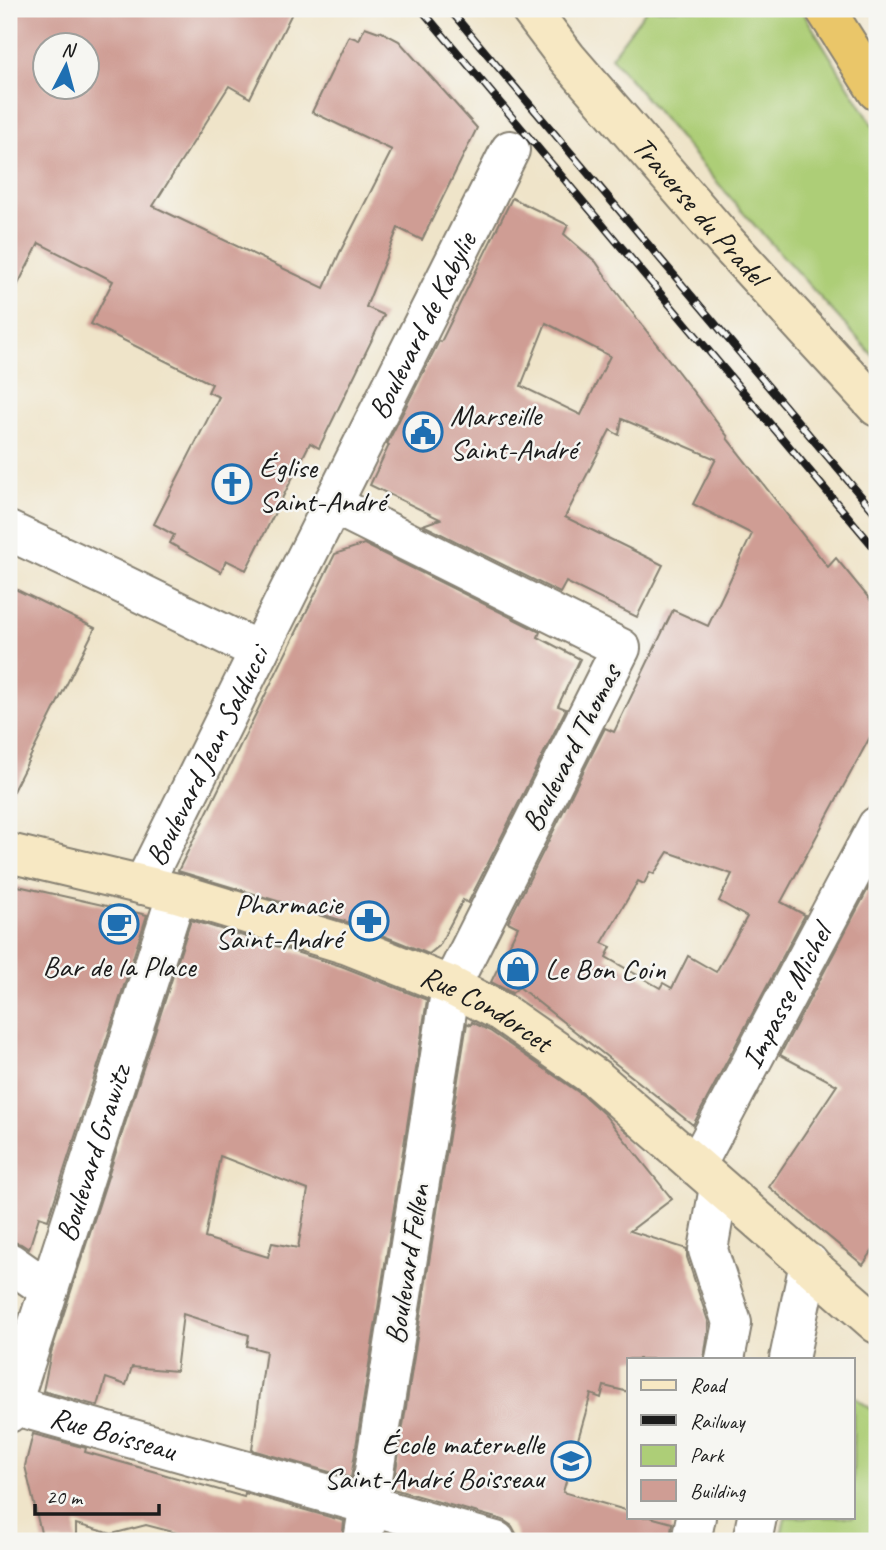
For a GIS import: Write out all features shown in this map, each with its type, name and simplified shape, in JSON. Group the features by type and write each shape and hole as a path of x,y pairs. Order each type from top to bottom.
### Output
{"highway":[{"path":"825,9 877,91"},
{"path":"838,9 877,85"}],"street":[{"name":"Traverse du Pradel","path":"530,9 567,58 877,407"},
{"name":"Boulevard de Kabylie","path":"259,650 510,150"},
{"name":"Boulevard Thomas","path":"332,504 621,648 451,986"},
{"name":"Boulevard Jean Salducci","path":"9,531 259,650 160,889"},
{"name":"Impasse Michel","path":"725,1358 732,1323 708,1250 708,1176 877,826"},
{"name":"Rue Condorcet","path":"9,853 160,889 348,945 451,986 501,1012 597,1079 877,1324"},
{"name":"Boulevard Grawitz","path":"10,1409 49,1290 160,889"},
{"name":"Boulevard Fellen","path":"366,1524 451,986"},
{"path":"9,1262 49,1290"},
{"path":"789,1358 809,1263"},
{"name":"Rue Boisseau","path":"10,1409 366,1524 496,1541"},
{"path":"691,1541 696,1518"},
{"path":"752,1541 757,1518"}],"green space":[{"path":"647,9 801,9 877,132 877,360 738,207 611,57"},
{"path":"854,1397 877,1413 877,1541 780,1541 785,1518 854,1518"}],"building":[{"path":"9,9 294,9 250,98 229,86 153,206 324,288 392,150 312,112 349,36 359,40 365,27 399,41 477,128 422,240 398,228 366,307 384,315 319,448 310,443 246,570 226,560 221,572 170,543 174,535 154,524 219,397 208,392 212,384 91,324 113,281 39,243 9,302"},
{"path":"512,198 568,225 564,234 596,262 727,438 828,567 836,558 877,608 877,724 781,902 805,915 693,1125 519,987 512,993 491,982 518,927 508,922 605,728 614,732 673,610 708,626 752,534 693,504 716,459 622,419 619,435 610,430 565,517 663,565 637,617 566,582 560,593 423,525 440,519 370,485 389,445 387,444 439,341 441,342","holes":["546,323 610,356 581,415 521,386","668,852 732,874 719,901 747,917 716,972 688,956 672,988 663,983 660,988 606,957 611,947 602,943 638,881 644,884 650,872 654,874"]},
{"path":"364,544 540,632 538,637 580,659 558,706 566,709 468,903 463,900 439,946 429,954 354,924 178,871 335,554"},
{"path":"9,586 95,628 9,799"},
{"path":"877,872 877,1244 863,1265 769,1187 837,1085 780,1055"},
{"path":"9,884 147,915 48,1220 39,1217 29,1249 9,1241"},
{"path":"191,920 341,966 427,1000 351,1478 252,1450 266,1351 247,1346 249,1335 183,1314 176,1371 132,1367 126,1385 106,1378 98,1406 43,1391 51,1353","holes":["220,1156 308,1190 298,1248 272,1243 268,1257 205,1238"]},
{"path":"472,1022 490,1031 584,1096 604,1114 672,1199 630,1231 687,1249 687,1257 709,1324 704,1358 627,1358 627,1392 604,1386 601,1398 591,1394 563,1492 627,1510 627,1518 654,1518 672,1523 670,1541 517,1541 512,1526 503,1520 393,1489 467,1023 471,1025"},
{"path":"33,1434 86,1448 85,1452 244,1497 245,1493 344,1521 342,1541 180,1541 181,1534 146,1525 112,1534 76,1524 76,1541 43,1541 25,1466"}],"railway":[{"path":"421,9 877,551"},
{"path":"449,9 877,515"}],"place":[{"name":"Marseille Saint-André","path":"423,432"},
{"name":"Église Saint-André","path":"232,484"},
{"name":"Pharmacie Saint-André","path":"369,921"},
{"name":"Bar de la Place","path":"119,924"},
{"name":"Le Bon Coin","path":"518,969"},
{"name":"École maternelle Saint-André Boisseau","path":"571,1461"}]}
